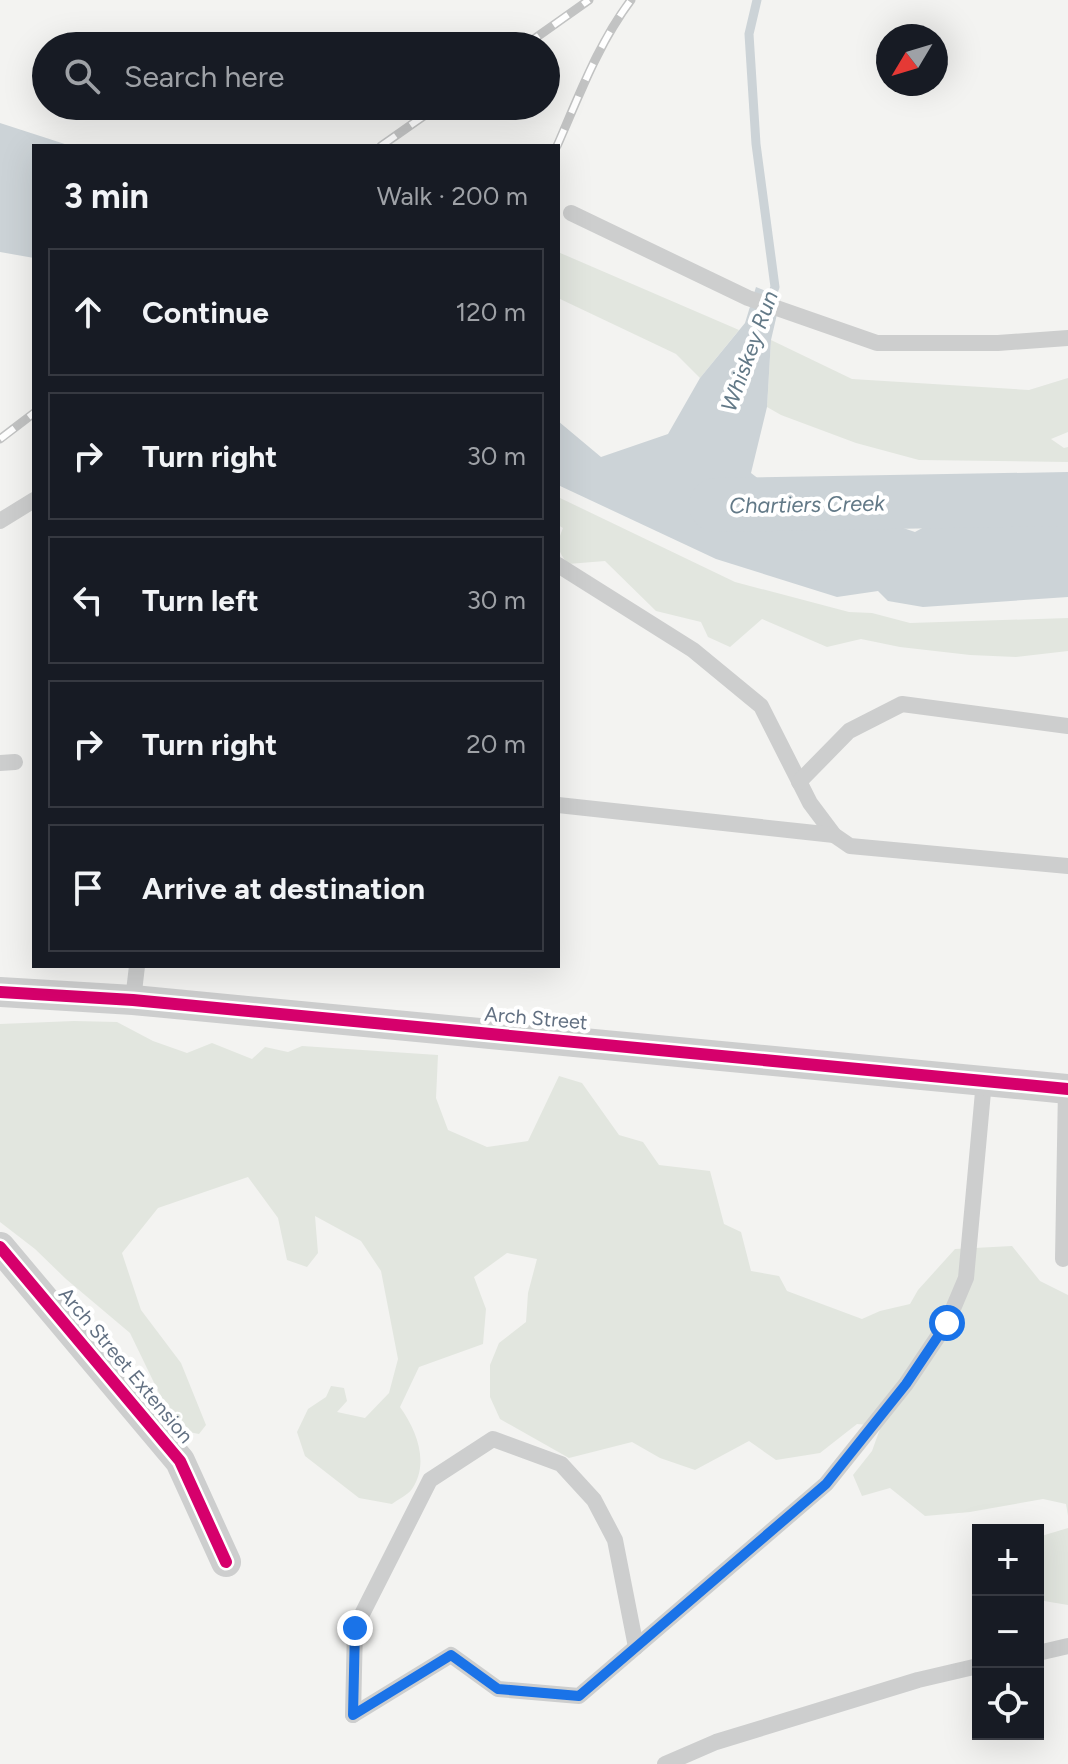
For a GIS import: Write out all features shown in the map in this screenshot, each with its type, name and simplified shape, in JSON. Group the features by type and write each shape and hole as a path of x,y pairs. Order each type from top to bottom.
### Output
{"street":[{"name":"Arch Street","path":"0,992 133,1000 1067,1088"},
{"name":"Arch Street Extension","path":"0,1247 180,1461 226,1562"}],"lane":[{"path":"571,213 748,298 877,343 998,343 1068,338"},
{"path":"0,521 32,501"},
{"path":"560,566 693,650 761,706 810,803 834,835 850,846 1068,866"},
{"path":"799,782 849,731 902,704 1068,726"},
{"path":"560,805 834,835"},
{"path":"133,1000 137,968"},
{"path":"636,1647 615,1540 594,1500 561,1464 493,1439 430,1480 355,1628 353,1715 451,1655 498,1689 579,1696 826,1484 906,1384 947,1323 966,1278 984,1081"},
{"path":"1063,1259 1067,1088"},
{"path":"1044,1652 1068,1646"},
{"path":"665,1764 716,1742 918,1680 972,1667"}],"shaded area":[{"path":"560,253 739,330 700,378 676,354 560,299"},
{"path":"771,340 852,379 1029,390 1068,378 1068,432 1051,439 1064,448 1068,447 1068,462 919,460 856,443 781,415 767,407"},
{"path":"560,498 735,582 849,612 872,613 910,623 1068,618 1068,651 1016,657 970,655 861,639 827,647 762,619 730,647 708,637 701,622 656,611 605,561 568,564 560,550 563,528 560,526"},
{"path":"117,1022 153,1041 187,1053 212,1043 252,1059 265,1047 288,1052 302,1046 438,1055 436,1098 448,1130 487,1147 528,1141 559,1076 582,1083 619,1135 643,1142 659,1165 710,1171 724,1224 741,1232 751,1271 779,1276 787,1291 862,1319 910,1304 918,1290 955,1249 1012,1246 1040,1281 1068,1295 1068,1516 1066,1504 1043,1499 970,1512 925,1516 890,1488 862,1496 853,1475 872,1451 881,1426 857,1424 820,1453 776,1460 749,1441 695,1470 660,1458 632,1442 569,1458 500,1419 490,1397 490,1365 499,1343 526,1322 528,1293 537,1259 507,1253 474,1277 486,1309 483,1344 419,1367 400,1407 419,1446 420,1468 412,1489 392,1504 359,1498 305,1456 297,1432 308,1409 326,1397 331,1386 344,1388 347,1401 337,1412 365,1418 389,1393 398,1359 381,1271 361,1241 315,1216 318,1253 307,1267 287,1260 278,1218 248,1177 158,1208 122,1253 141,1310 181,1363 206,1425 199,1434 184,1431 160,1395 130,1333 0,1222 0,1024"},
{"path":"1068,1528 1068,1605 1044,1601 1044,1535"}],"water":[{"path":"0,123 65,144 32,144 32,258 0,252"},
{"path":"756,287 781,297 771,340 767,407 751,473 803,513 865,515 915,532 944,516 1009,525 1037,491 1068,481 1068,597 923,607 888,601 878,591 837,597 716,559 560,486 560,423 601,457 668,434 700,378 745,323"}],"waterway":[{"name":"Whiskey Run","path":"757,0 749,34 756,144 775,287 768,305"},
{"name":"Chartiers Creek","path":"716,505 1068,499"}],"railway":[{"path":"544,32 589,0"},
{"path":"558,144 599,52 631,0"},
{"path":"384,144 418,120"},
{"path":"0,439 32,415"}],"cycle path":[{"path":"0,992 133,1000 1068,1089"},
{"path":"0,1247 180,1461 226,1562"}],"route":[{"path":"355,1628 353,1715 451,1655 498,1689 579,1696 826,1484 906,1384 947,1323"}]}
